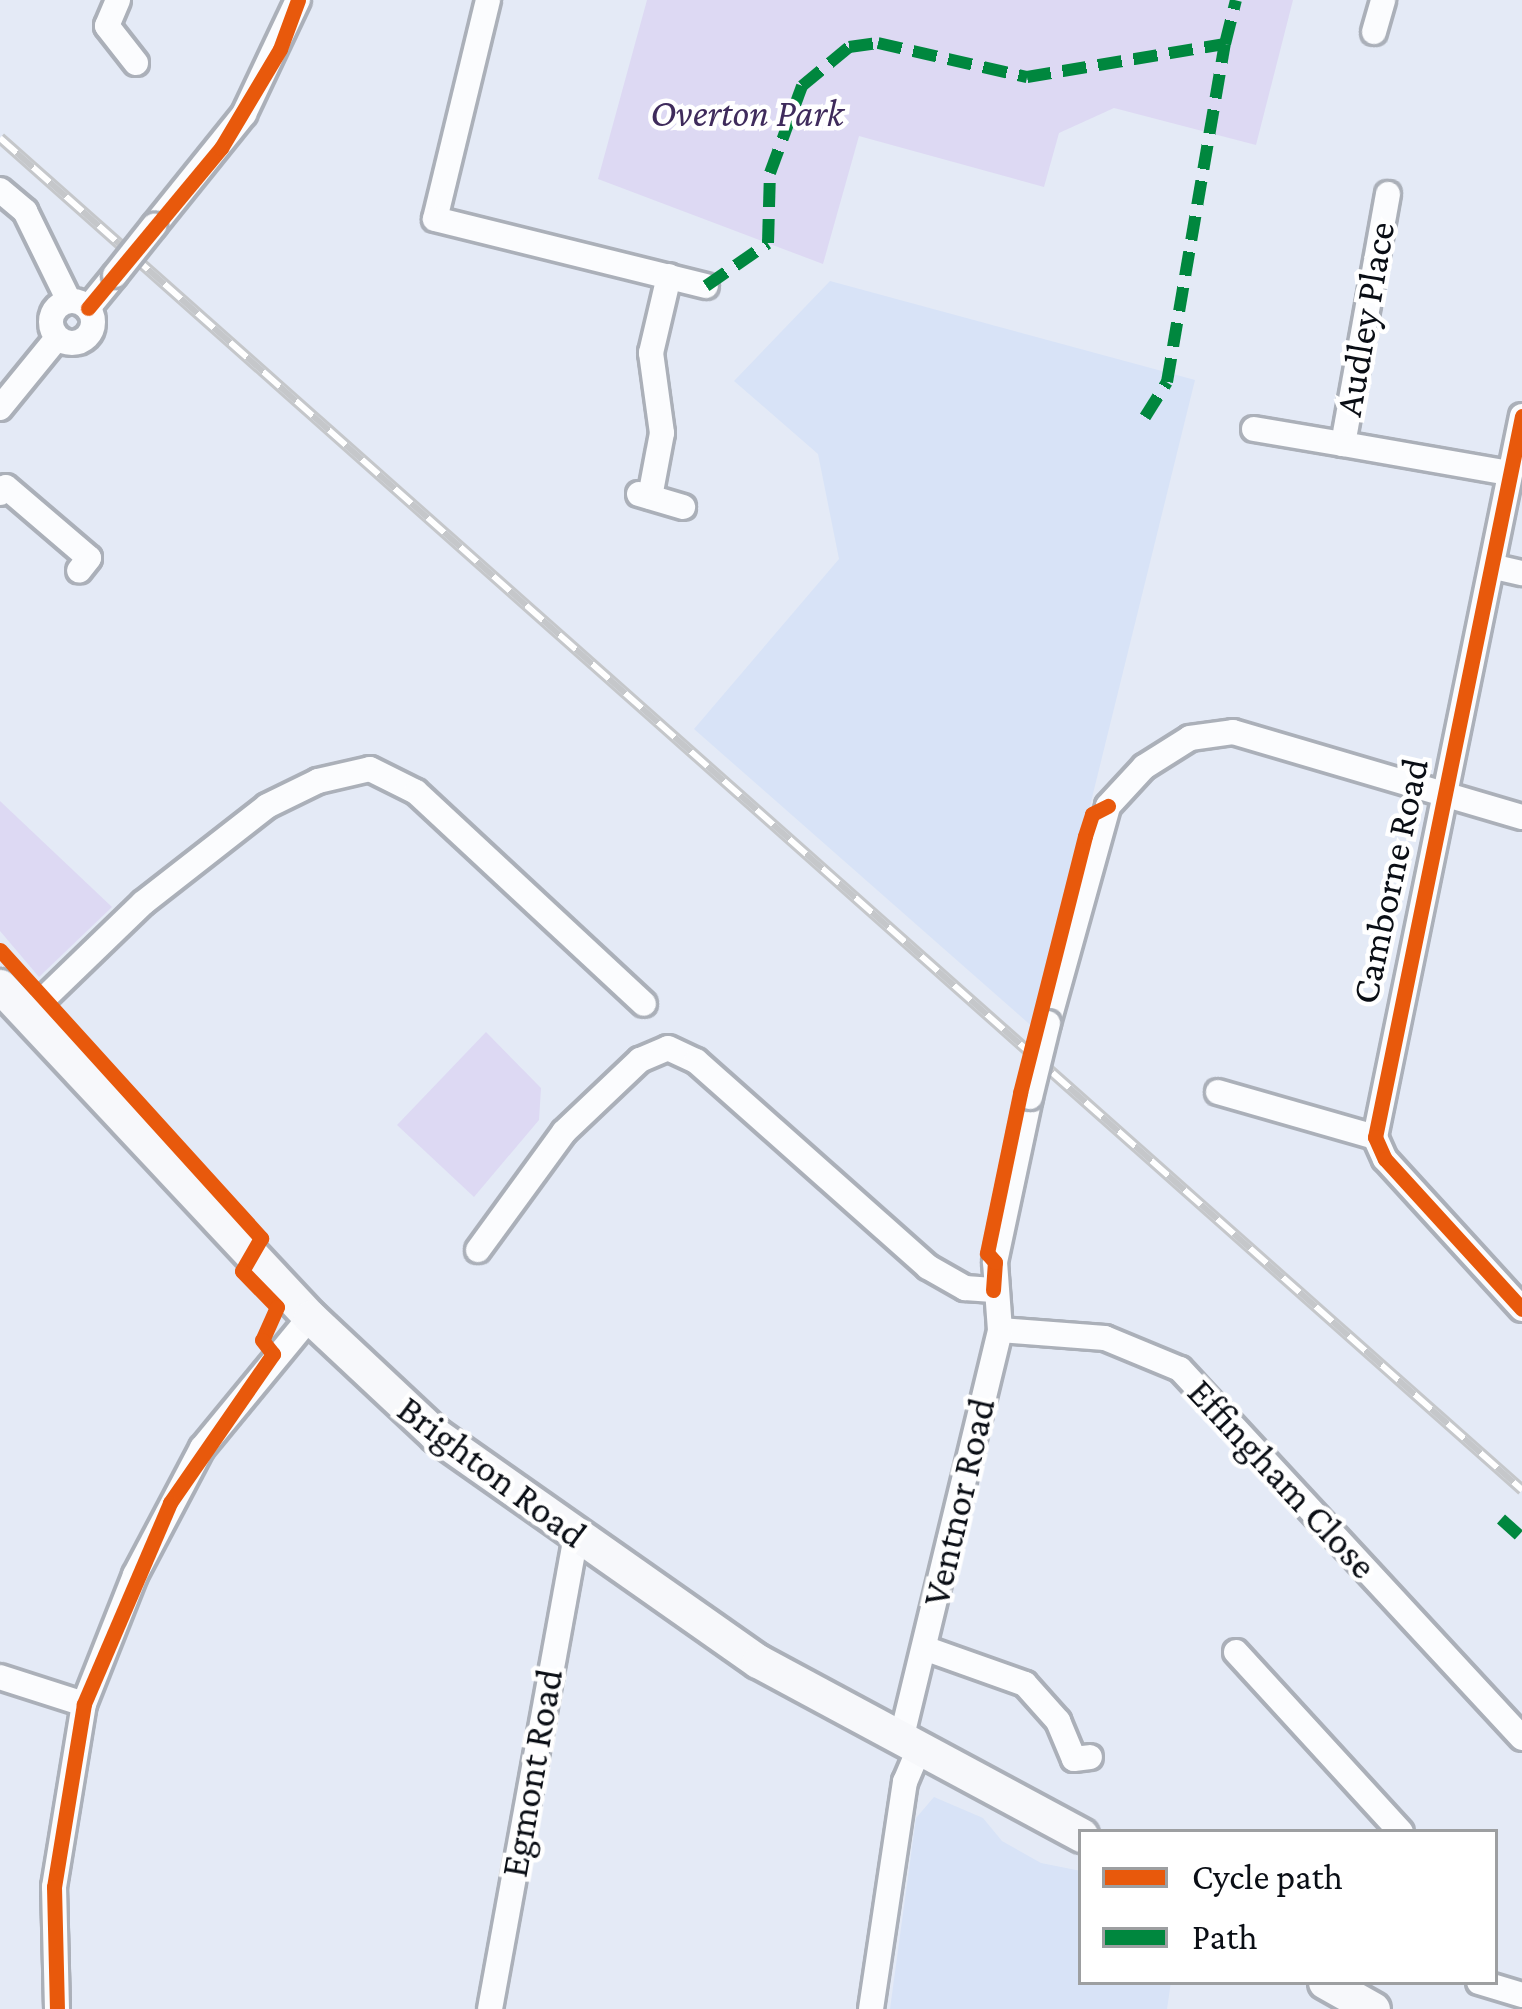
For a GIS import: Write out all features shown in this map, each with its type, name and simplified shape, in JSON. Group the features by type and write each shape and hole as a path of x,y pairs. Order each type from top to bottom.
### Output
{"main road":[{"name":"Brighton Road","path":"1,989 310,1318 436,1435 576,1538 758,1661 1078,1833"},
{"path":"1330,1985 1373,2009"}],"street":[{"path":"118,0 107,26 136,63"},
{"path":"0,408 57,338 53,312 79,304 115,275 244,114 298,0"},
{"path":"488,0 435,219 706,286"},
{"path":"1374,32 1383,0"},
{"path":"0,190 32,224 94,322 87,338 57,338"},
{"name":"Audley Place","path":"1342,443 1388,194"},
{"path":"670,276 651,353 662,433 645,495 683,506"},
{"name":"Camborne Road","path":"1376,1137 1439,797 1495,567 1522,416"},
{"name":"Audley Place","path":"1254,429 1509,473"},
{"path":"0,493 6,487 89,558 79,571"},
{"path":"1495,567 1522,573"},
{"name":"Ventnor Road","path":"871,2009 924,1648 1000,1330 993,1290 995,1262 1048,1023 1108,806 1144,767 1190,738 1233,732 1439,797"},
{"path":"27,1015 143,903 267,806 317,781 370,769 416,792 644,1004"},
{"path":"1439,797 1522,817"},
{"path":"478,1250 564,1132 640,1060 668,1048 696,1061 928,1268 964,1288 993,1290"},
{"path":"1218,1092 1376,1137 1384,1160 1522,1310"},
{"path":"57,2009 54,1887 83,1703 135,1575 202,1448 310,1318"},
{"name":"Effingham Close","path":"1000,1330 1105,1338 1180,1369 1522,1738"},
{"name":"Egmont Road","path":"490,2009 576,1538"},
{"path":"1414,1620 1434,1603"},
{"path":"924,1648 1025,1684 1058,1721 1074,1759 1090,1757"},
{"path":"1236,1652 1398,1829"},
{"path":"0,1677 83,1703"},
{"path":"1489,1985 1522,1995"}],"shaded area":[{"path":"830,281 1195,380 1035,1029 694,729 839,559 818,454 734,381"},
{"path":"934,1797 983,1818 1002,1841 1041,1863 1078,1870 1078,1985 1171,1985 1167,2009 890,2009 916,1818"}],"green space":[{"name":"Overton Park","path":"647,0 1293,0 1256,145 1114,108 1059,133 1044,187 859,136 823,264 598,179"},
{"path":"0,801 112,907 39,977 0,931"},
{"path":"486,1032 541,1088 539,1120 474,1197 397,1125"}],"railway":[{"path":"0,138 1522,1490"}],"marked path":[{"path":"706,286 768,243 770,173 802,86 849,47 878,43 1027,77 1225,44 1236,0"},
{"path":"1145,417 1167,382 1225,44"},
{"path":"1501,1519 1522,1538"}],"cycle path":[{"path":"88,308 221,148 280,49 298,0"},
{"path":"1522,416 1375,1137 1385,1159 1522,1309"},
{"path":"993,1290 995,1262 987,1253 1020,1093 1085,836 1092,814 1108,806"},
{"path":"0,950 261,1238 242,1271 277,1307 262,1340 273,1354 170,1503 84,1704 54,1887 57,2009"}]}
